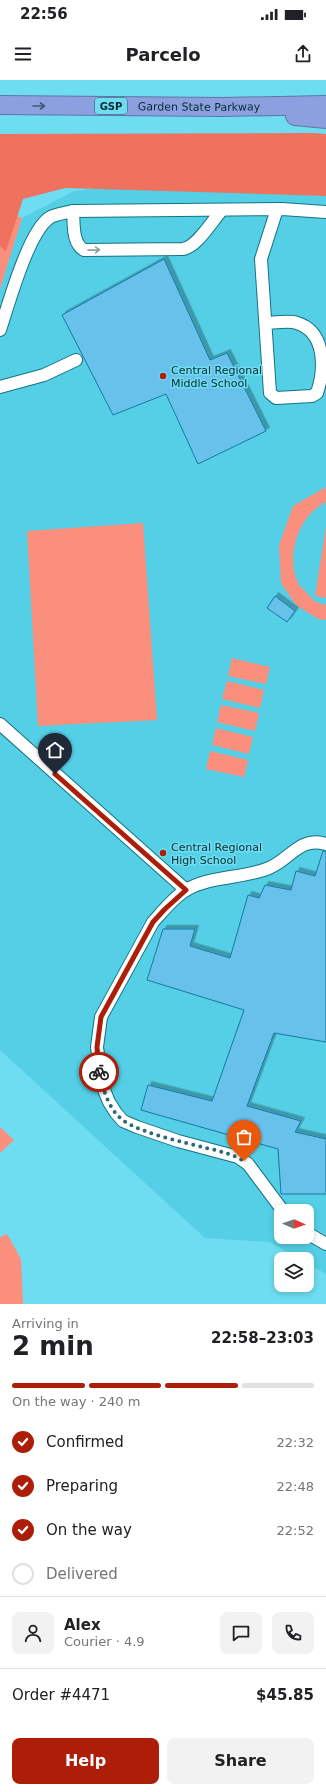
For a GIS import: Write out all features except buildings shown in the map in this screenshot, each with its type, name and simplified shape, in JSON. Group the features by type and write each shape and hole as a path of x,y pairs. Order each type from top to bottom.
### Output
{"highway":[{"name":"Garden State Parkway","path":"0,105 223,107 326,105"},
{"path":"223,107 283,116 326,119"}],"lane":[{"path":"266,323 292,322 308,329 314,336 320,345 323,369 317,393 312,396 276,398 270,392 261,259 277,209"},
{"path":"0,330 22,266 38,229 50,217 73,211 277,209 326,212"},
{"path":"73,211 75,238 79,247 84,250 152,250 188,249 194,245 222,210"},
{"path":"0,386 18,383 44,375 76,360"},
{"path":"0,724 186,890"},
{"path":"278,1204 248,1164 228,1153 178,1141 123,1121 116,1113 102,1085 97,1047 101,1017 153,922 186,890 222,877 246,874 270,867 300,846 317,842 326,844"},
{"path":"314,1237 326,1244"}],"shaded area":[{"path":"0,134 326,134 326,196 65,188 23,199 6,251 0,246"},
{"name":"Central Regional High School","path":"154,182 326,189 326,1274 314,1267 314,1252 287,1252 270,1242 205,1238 0,1050 0,289 22,218 74,191"},
{"path":"0,209 22,218 0,289"},
{"path":"326,487 326,502 308,516 302,526 294,548 293,560 294,572 299,585 314,601 326,605 326,620 318,619 296,605 281,583 279,545 293,506"},
{"path":"143,523 157,720 38,726 27,531"},
{"path":"326,527 326,598 315,596"},
{"path":"232,658 270,667 266,684 228,676"},
{"path":"227,681 264,690 260,708 222,699"},
{"path":"221,705 259,713 255,731 217,722"},
{"path":"216,728 253,737 249,754 212,745"},
{"path":"210,751 248,760 244,777 206,769"},
{"path":"0,1127 14,1140 0,1153"},
{"path":"7,1234 21,1259 23,1304 0,1304 0,1237"}],"way so far":[{"path":"99,1072 102,1085 109,1102 123,1121 178,1141 228,1153 244,1161"}],"place":[{"name":"Central Regional Middle School","path":"163,376"},
{"name":"Central Regional High School","path":"163,853"}],"route":[{"path":"55,774 186,890 153,922 115,995 101,1017 97,1047 99,1072"}]}
